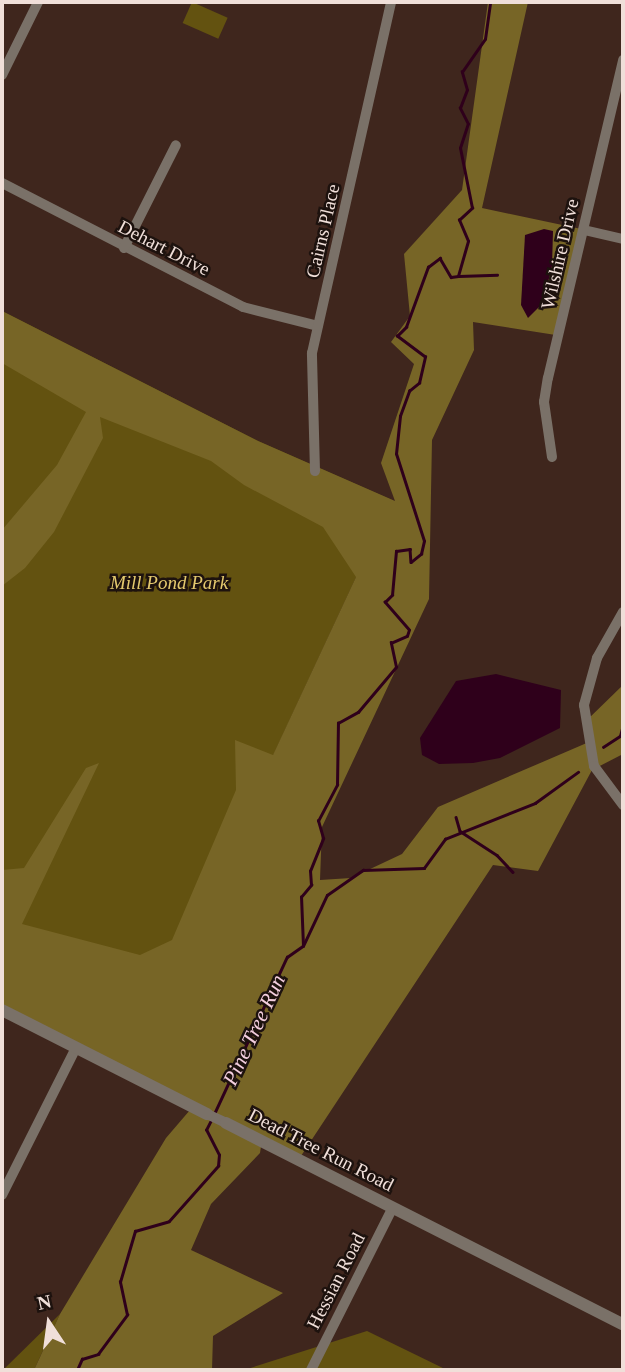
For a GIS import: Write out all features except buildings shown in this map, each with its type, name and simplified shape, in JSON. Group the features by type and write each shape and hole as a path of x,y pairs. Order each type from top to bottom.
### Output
{"street":[{"path":"2,75 38,2"},
{"name":"Cairns Place","path":"315,471 310,380 318,326 391,2"},
{"name":"Wilshire Drive","path":"552,457 544,402 623,60"},
{"path":"124,248 176,145"},
{"name":"Dehart Drive","path":"2,183 243,307 318,326"},
{"path":"584,230 623,239"},
{"path":"623,612 597,659 584,705 594,766 623,805"},
{"name":"Dead Tree Run Road","path":"2,1010 623,1324"},
{"path":"2,1195 76,1048"},
{"name":"Hessian Road","path":"310,1370 393,1207"}],"green space":[{"path":"192,2 228,18 218,39 183,23"},
{"name":"Mill Pond Park","path":"2,311 258,441 392,500 126,1072 2,1006"},
{"path":"60,1314 34,1370 3,1370"},
{"path":"367,1331 447,1370 244,1370"}],"shaded area":[{"path":"488,2 528,2 482,208 586,230 562,336 473,322 474,350 432,440 429,599 322,827 320,880 351,878 402,854 438,807 589,742 585,722 623,685 623,754 592,770 538,871 493,865 299,1159 262,1140 260,1153 211,1204 191,1250 283,1293 213,1336 212,1370 34,1370 60,1314 166,1138 190,1110 2,1006 2,870 24,868 86,768 99,763 22,924 140,955 172,940 236,790 235,740 273,755 356,577 323,527 244,485 211,461 100,417 103,438 54,532 25,568 2,586 2,530 57,465 86,412 2,363 2,311 258,441 395,501 381,463 414,364 391,342 410,316 404,254 462,190"},
{"path":"544,229 553,231 552,266 543,303 528,318 521,305 525,235"},
{"path":"496,674 561,690 560,728 500,758 473,763 439,764 422,755 420,738 456,681"}],"waterway":[{"name":"Pine Tree Run","path":"214,1114 287,957 303,946 301,897 311,885 310,871 323,838 318,821 337,785 338,723 358,712 396,667 391,643 407,636 409,630 385,602 392,595 396,551 410,549 411,562 421,554 424,541 396,454 400,416 409,391 419,383 425,357 397,336 406,327 428,267 440,258 451,277 458,276 468,241 459,220 472,208 460,148 468,124 460,108 467,90 462,72 485,39 490,2"},
{"path":"459,276 497,275"},
{"path":"603,747 620,736 623,725"},
{"path":"303,946 327,895 363,870 424,868 445,839 535,803 578,772"},
{"path":"456,817 460,831 497,855 513,872"},
{"name":"Pine Tree Run","path":"77,1370 82,1359 98,1354 127,1315 120,1282 135,1231 169,1221 218,1166 219,1155 206,1130 211,1120"}]}
